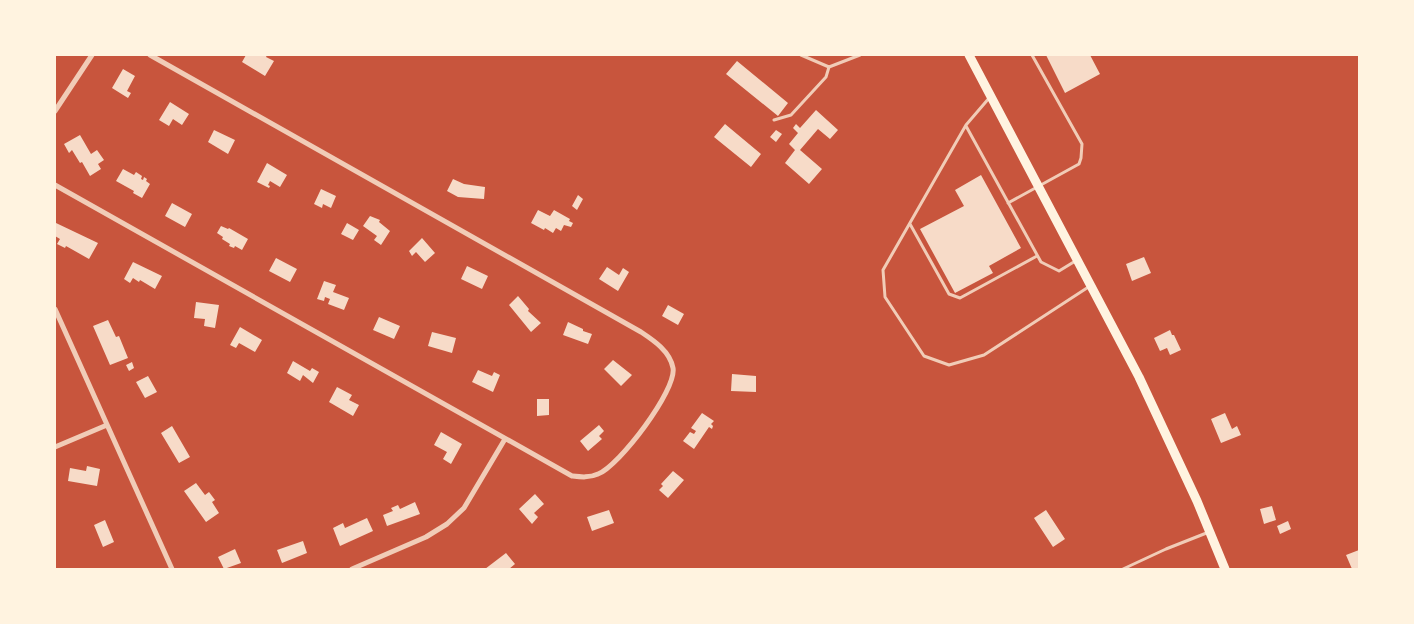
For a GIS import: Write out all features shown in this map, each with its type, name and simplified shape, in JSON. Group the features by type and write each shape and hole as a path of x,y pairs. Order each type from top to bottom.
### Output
{"main road":[{"path":"968,55 1144,386 1177,456 1225,569"}],"street":[{"path":"55,111 92,55"},
{"path":"55,185 572,476 584,477 598,474 607,469 632,442 655,412 668,391 672,380 673,368 668,356 651,339 630,325 150,55"},
{"path":"55,309 172,569"},
{"path":"55,447 107,425"},
{"path":"352,569 426,537 446,524 464,508 505,440"}],"lane":[{"path":"801,55 829,68 860,55"},
{"path":"1008,203 1079,164 1081,158 1082,144 1032,55"},
{"path":"774,120 791,115 826,77 829,68"},
{"path":"991,96 966,126 883,270 885,297 924,356 949,365 984,355 1091,285"},
{"path":"966,126 1041,262 1059,271 1078,259"},
{"path":"909,224 949,294 960,298 1038,256"},
{"path":"1123,569 1166,549 1210,532"}],"building":[{"path":"246,55 267,55 266,57 274,61 265,76 242,62"},
{"path":"1046,55 1090,55 1100,74 1065,93"},
{"path":"737,61 788,103 778,116 726,74"},
{"path":"123,69 135,76 127,91 131,93 128,98 112,88"},
{"path":"170,102 189,114 182,125 173,119 169,126 159,120"},
{"path":"816,110 838,130 830,139 818,129 800,150 822,169 809,184 785,163 795,150 789,144 798,133 793,128 796,124 800,128"},
{"path":"725,124 761,154 751,167 714,137"},
{"path":"214,130 235,140 228,154 208,142"},
{"path":"776,130 782,134 776,142 770,137"},
{"path":"80,135 91,154 97,150 104,160 98,164 101,169 90,176 82,162 80,163 72,150 69,153 64,144"},
{"path":"267,163 287,175 280,187 270,181 269,188 257,182"},
{"path":"123,169 134,175 136,172 142,176 141,179 143,180 144,177 147,179 146,181 150,184 142,198 116,181"},
{"path":"981,175 1021,248 989,266 993,273 955,293 920,229 964,206 955,190"},
{"path":"453,179 464,184 485,187 484,199 458,197 447,191"},
{"path":"321,189 336,196 331,208 323,204 322,208 314,204"},
{"path":"578,195 583,199 577,210 572,206"},
{"path":"172,203 192,214 185,227 165,216"},
{"path":"538,210 550,216 554,210 570,219 569,221 573,223 571,227 564,225 561,231 556,228 553,233 545,228 544,230 531,223"},
{"path":"370,216 380,220 379,222 390,231 381,245 374,240 377,236 363,226"},
{"path":"56,223 98,243 89,259 66,246 65,248 57,244 60,239 55,236"},
{"path":"347,223 359,230 353,240 341,234"},
{"path":"221,226 229,228 248,239 242,250 235,246 234,248 229,246 230,244 222,239 223,237 217,233"},
{"path":"422,238 435,253 425,262 416,252 412,256 409,251"},
{"path":"1144,257 1151,273 1132,281 1126,264"},
{"path":"276,258 297,269 290,282 269,271"},
{"path":"133,262 162,276 155,289 140,280 139,282 133,278 130,283 124,279"},
{"path":"467,266 488,276 482,289 461,279"},
{"path":"607,267 619,275 623,268 629,272 618,291 599,279"},
{"path":"324,281 336,285 333,292 349,298 344,310 328,304 330,299 325,297 324,301 317,299"},
{"path":"518,296 529,309 528,311 541,323 531,332 509,305"},
{"path":"196,302 219,305 215,328 204,326 205,319 194,318"},
{"path":"668,305 684,314 678,325 662,316"},
{"path":"379,317 400,326 394,339 373,330"},
{"path":"108,320 116,337 119,336 128,358 110,365 93,326"},
{"path":"568,322 592,334 588,344 563,335"},
{"path":"240,327 262,340 255,352 239,343 236,348 230,345"},
{"path":"1170,330 1181,350 1170,355 1167,348 1160,351 1154,338"},
{"path":"432,332 456,338 452,353 428,346"},
{"path":"613,360 632,375 621,386 604,369"},
{"path":"293,361 310,371 312,368 319,372 313,383 303,375 300,381 287,373"},
{"path":"132,362 134,368 129,371 126,365"},
{"path":"478,370 492,376 494,372 500,375 493,392 472,382"},
{"path":"732,374 756,376 756,392 731,391"},
{"path":"148,376 157,392 145,398 136,382"},
{"path":"337,387 352,395 349,400 359,405 353,416 329,402"},
{"path":"537,399 549,399 549,415 537,416"},
{"path":"702,413 714,421 711,424 713,426 712,429 709,427 694,449 683,441 690,432 694,434 696,431 691,428"},
{"path":"1225,413 1232,429 1237,426 1241,435 1221,443 1211,419"},
{"path":"599,425 604,431 599,436 602,439 588,451 580,441"},
{"path":"172,426 190,457 179,463 161,433"},
{"path":"441,432 462,444 451,464 443,459 447,452 434,445"},
{"path":"87,466 100,469 97,486 68,481 70,468 86,471"},
{"path":"673,471 684,480 668,498 659,490 663,486 661,484"},
{"path":"196,483 205,495 209,492 215,500 212,502 219,513 206,522 184,491"},
{"path":"535,494 544,504 534,513 538,517 532,524 519,509"},
{"path":"415,502 420,514 387,526 383,515 393,511 391,508 398,505 400,509"},
{"path":"1272,506 1276,520 1264,524 1260,509"},
{"path":"609,510 614,523 592,531 587,517"},
{"path":"1046,510 1065,539 1053,547 1034,518"},
{"path":"367,518 373,531 340,546 333,528 343,523 345,528"},
{"path":"105,520 114,542 103,547 94,525"},
{"path":"1288,521 1291,529 1280,534 1277,526"},
{"path":"303,541 307,553 282,563 277,550"},
{"path":"235,549 241,563 224,569 218,557"},
{"path":"1359,550 1359,569 1352,569 1346,555"},
{"path":"506,553 515,564 509,569 485,569"}]}
